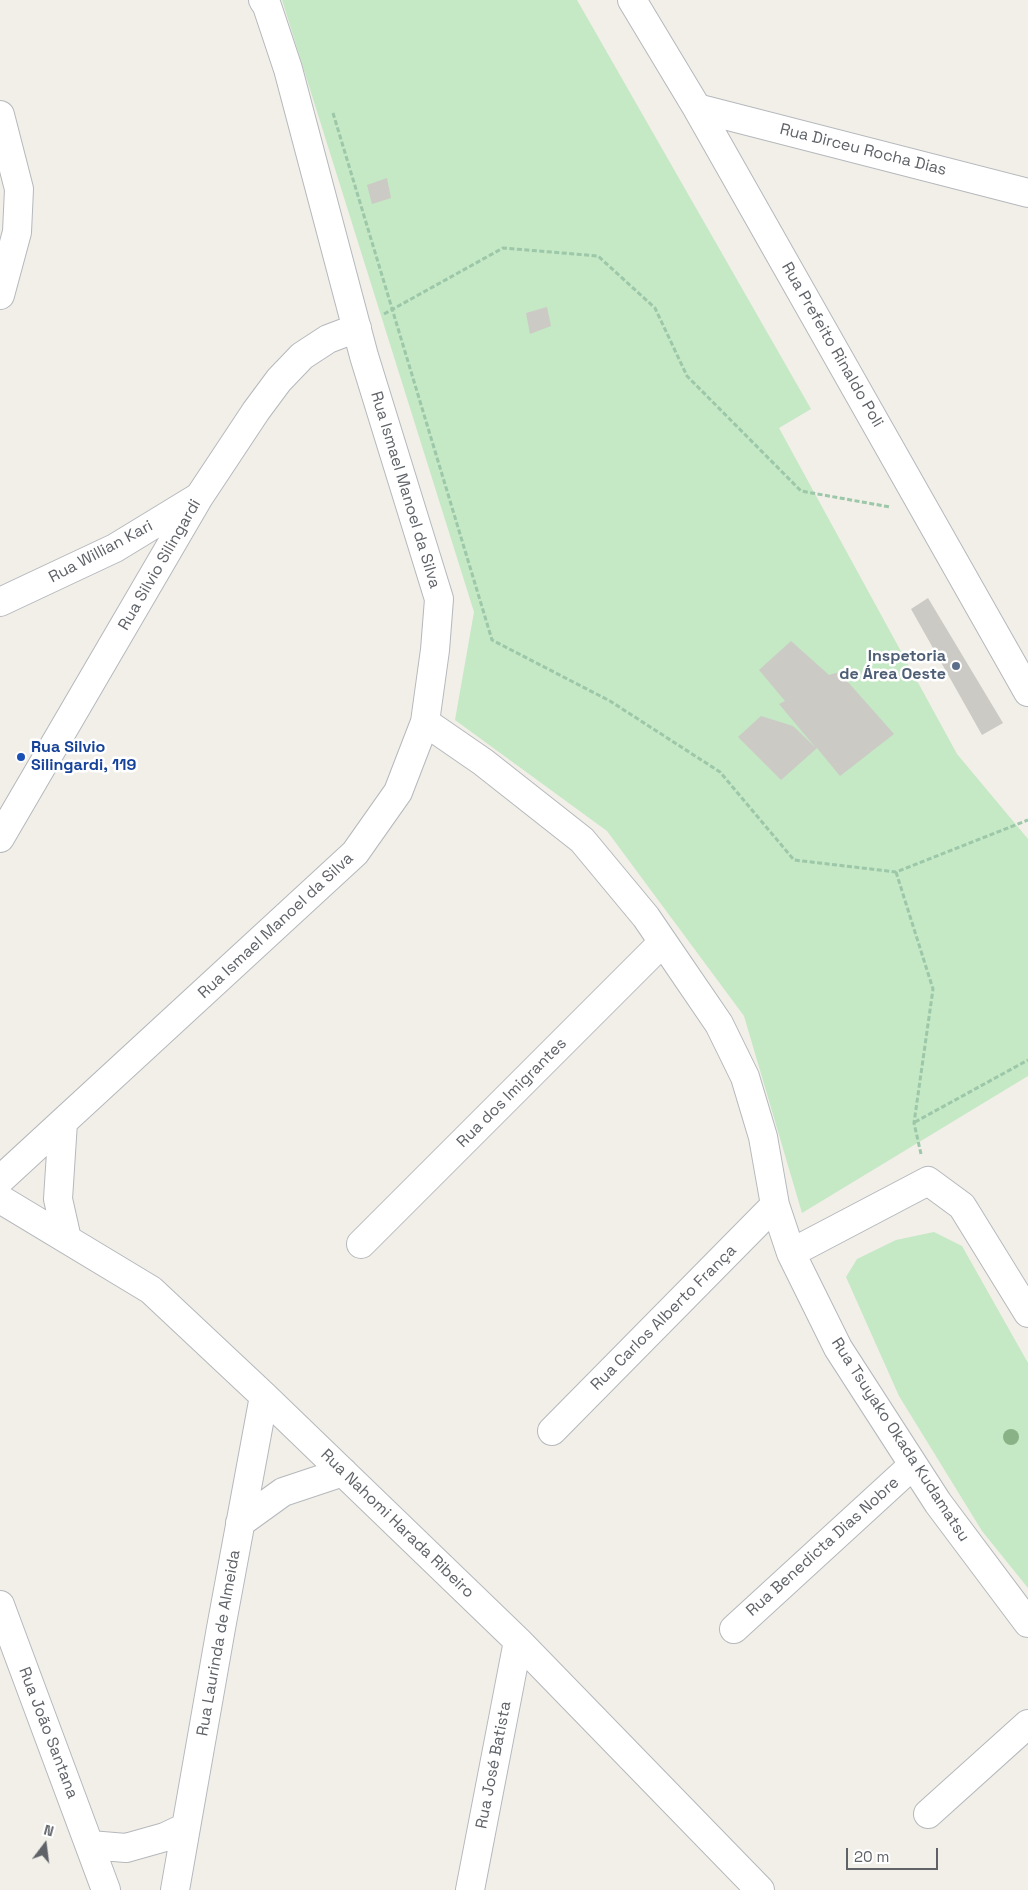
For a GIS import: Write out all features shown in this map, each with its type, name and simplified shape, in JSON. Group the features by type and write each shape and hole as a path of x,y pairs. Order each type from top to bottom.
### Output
{"street":[{"name":"Rua Ismael Manoel da Silva","path":"0,1180 355,853 398,792 426,722 439,599 364,356 288,69 267,6 263,0"},
{"name":"Rua Prefeito Rinaldo Poli","path":"632,0 697,108 1028,692"},
{"name":"Rua Dirceu Rocha Dias","path":"697,108 1028,193"},
{"path":"0,115 19,189 17,232 0,294"},
{"name":"Rua Silvio Silingardi","path":"0,838 199,497 256,411 279,380 302,356 328,339 357,328"},
{"name":"Rua Willian Kari","path":"0,602 115,548 199,497"},
{"name":"Rua Tsuyako Okada Kudamatsu","path":"426,722 483,762 582,840 646,917 718,1024 745,1077 763,1137 775,1205 791,1253 838,1348 938,1503 1028,1623"},
{"name":"Rua dos Imigrantes","path":"361,1244 663,942"},
{"path":"63,1122 58,1199 67,1239"},
{"path":"791,1253 928,1181 962,1206 1028,1313"},
{"name":"Rua Nahomi Harada Ribeiro","path":"0,1199 151,1290 518,1641 760,1890"},
{"name":"Rua Carlos Alberto França","path":"552,1431 775,1205"},
{"name":"Rua Laurinda de Almeida","path":"175,1890 264,1396"},
{"name":"Rua Benedicta Dias Nobre","path":"734,1629 913,1465"},
{"path":"240,1523 283,1492 343,1472"},
{"name":"Rua João Santana","path":"0,1605 106,1890"},
{"name":"Rua José Batista","path":"470,1890 518,1641"},
{"path":"928,1814 1028,1724"},
{"path":"90,1845 126,1848 165,1837 186,1827"}],"path":[{"path":"333,112 492,640 610,701 720,772 794,860 896,872 1028,820"},
{"path":"357,328 503,248 598,256 655,308 687,376 801,491 927,514"},
{"path":"896,872 933,989 914,1123 928,1181"},
{"path":"914,1123 1028,1060"}],"green space":[{"path":"282,0 577,0 811,409 779,428 957,754 1028,839 1028,1076 802,1213 744,1016 607,831 455,720 474,612"},
{"path":"934,1232 962,1246 1028,1363 1028,1588 982,1531 899,1396 846,1277 857,1259 896,1240"}],"building":[{"path":"387,178 391,198 372,204 367,185"},
{"path":"547,307 551,326 530,334 526,313"},
{"name":"Inspetoria de Área Oeste","path":"928,598 1003,723 982,735 911,609"},
{"path":"791,641 829,675 839,672 894,734 840,776 817,748 781,780 738,737 761,716 793,726 816,748 779,704 785,701 759,670"}],"place":[{"name":"Inspetoria de Área Oeste","path":"956,666"},
{"name":"Rua Silvio Silingardi, 119","path":"21,757"}]}
